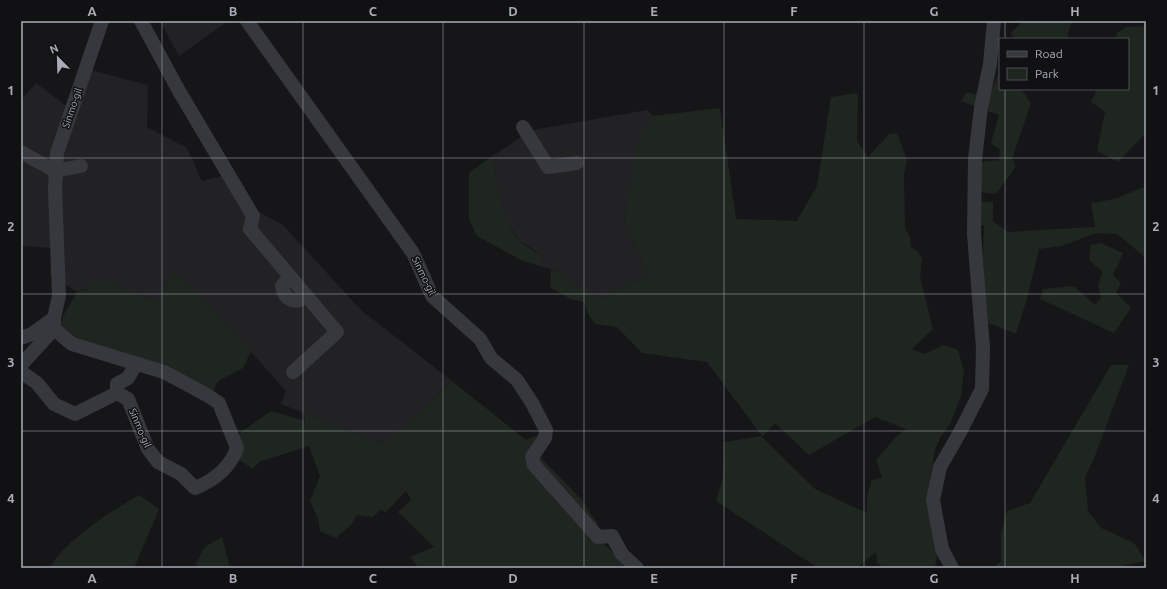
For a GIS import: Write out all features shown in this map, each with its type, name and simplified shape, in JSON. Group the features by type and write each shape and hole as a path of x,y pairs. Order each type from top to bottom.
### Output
{"street":[{"name":"Sinmo-gil","path":"102,21 57,153 55,171 59,296 54,324 72,344 164,372 219,403 237,448 232,461 221,473 195,488 181,474 158,462 154,458 148,449 128,399 117,393"},
{"path":"141,21 179,91 253,216 250,229 337,332 293,372"},
{"name":"Sinmo-gil","path":"247,21 413,253 432,296 480,339 491,358 517,380 546,430 545,438 532,457 534,466 598,537 612,536 622,554 637,568"},
{"path":"952,568 942,549 933,500 940,467 982,389 983,348 974,234 975,159 981,107 990,64 994,21"},
{"path":"522,127 548,167 577,163"},
{"path":"21,152 55,171 81,166"},
{"path":"21,338 54,324"},
{"path":"21,365 54,324"},
{"path":"21,372 37,383 54,404 75,414 117,393 117,384 128,378 136,364"}],"shaded area":[{"path":"160,21 228,21 179,56"},
{"path":"82,68 148,85 147,127 187,148 202,181 222,176 259,212 283,225 361,310 452,381 385,445 281,404 286,391 198,293 173,271 157,303 106,282 77,292 50,274 53,248 21,246 21,100 36,83 69,108"},
{"path":"648,110 653,116 643,132 624,220 649,274 604,298 566,282 560,272 539,266 543,256 520,241 504,218 497,187 494,162 488,159 532,130"}],"green space":[{"path":"1023,21 1072,21 1068,38 1015,38 1010,34"},
{"path":"1146,26 1146,133 1118,162 1097,151 1105,112 1091,102 1097,90 1129,90 1129,38 1117,38 1116,34 1126,27"},
{"path":"999,72 999,90 1022,90 1031,103 1012,159 1016,166 996,194 979,192 980,162 999,160 1000,150 991,143 999,115 961,101 967,92 988,98"},
{"path":"858,93 857,141 868,157 889,134 897,133 907,160 904,174 905,229 910,237 911,247 918,252 922,259 920,277 933,329 912,349 924,354 944,345 958,350 964,371 961,396 950,424 940,438 935,450 927,497 938,550 935,568 885,568 877,563 876,552 857,568 818,568 716,501 723,478 724,442 762,436 707,362 642,353 617,327 595,324 589,316 584,302 570,299 550,287 551,270 560,272 566,282 604,298 649,274 624,220 636,154 643,132 653,116 720,108 736,219 797,221 817,186 831,97","holes":["875,417 906,429 895,438 876,460 882,477 871,481 867,497 867,513 815,489 762,437 775,423 809,455"]},
{"path":"488,159 494,162 501,204 508,223 520,241 543,256 539,266 521,260 477,236 469,219 469,173"},
{"path":"1146,186 1146,258 1117,234 1096,233 1062,246 1039,249 1028,295 1016,334 986,322 983,257 984,226 977,223 979,202 993,202 993,221 1008,232 1095,227 1091,203 1115,199"},
{"path":"1101,243 1123,253 1113,275 1121,283 1116,293 1131,308 1114,333 1040,299 1043,289 1074,286 1095,305 1101,298 1098,285 1103,272 1089,260 1091,245"},
{"path":"173,271 198,293 251,351 243,368 218,381 213,392 75,339 60,327 63,316 77,292 85,290 98,281 106,282 157,303"},
{"path":"1111,365 1129,365 1095,456 1085,477 1088,511 1101,528 1134,543 1146,561 1112,568 993,568 1001,561 1001,533 1007,511 1030,503"},
{"path":"452,381 526,440 554,428 541,458 581,499 597,523 600,540 630,568 419,568 410,557 434,547 398,512 411,500 406,491 386,512 380,510 373,517 357,515 350,526 336,538 320,531 318,519 310,501 320,476 309,446 259,462 253,469 236,458 238,434 271,411 305,421 304,413 385,445"},
{"path":"139,495 159,509 134,568 49,568 57,557 78,536 102,518"},
{"path":"222,537 230,568 198,568 196,563 205,547"}]}
